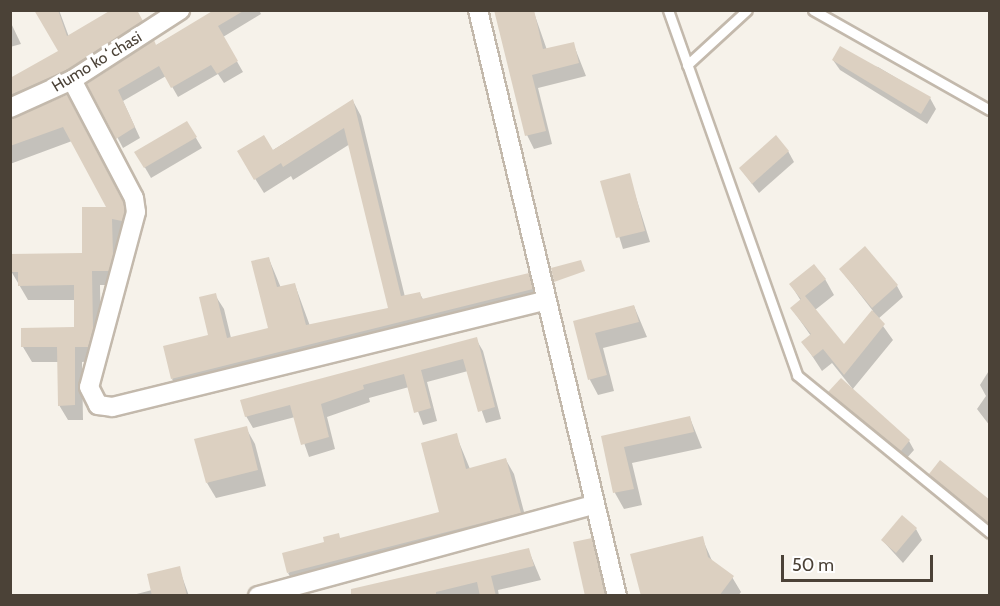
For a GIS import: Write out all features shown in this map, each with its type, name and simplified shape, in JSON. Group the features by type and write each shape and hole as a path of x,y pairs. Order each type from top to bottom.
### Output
{"street":[{"name":"Humo koʻchasi","path":"10,108 72,80 180,10"},
{"path":"478,10 544,301 617,596"},
{"path":"72,80 134,198 136,212 89,387 98,405 112,407 544,301"},
{"path":"258,596 594,505"}],"lane":[{"path":"668,10 797,375 990,533"},
{"path":"687,65 747,10"},
{"path":"813,10 990,110"}],"building":[{"path":"34,10 58,10 67,36 111,10 137,10 143,21 67,70 10,95 10,78 58,51"},
{"path":"214,10 245,10 218,26 238,61 217,74 211,65 171,88 159,66 118,90 135,127 116,139 87,84 154,40 156,45"},
{"path":"494,10 534,10 543,49 574,42 579,63 532,75 546,131 525,136"},
{"path":"840,46 931,97 921,114 832,60"},
{"path":"67,95 123,202 125,211 122,221 112,219 113,255 109,271 92,271 93,329 88,347 75,347 75,405 58,406 57,347 21,347 21,328 74,327 74,285 18,286 18,272 10,272 10,254 82,253 82,207 106,207 63,127 10,146 10,119"},
{"path":"353,99 401,296 420,292 422,299 529,273 533,289 171,379 163,346 208,335 199,297 216,293 227,338 268,328 251,261 269,257 277,287 295,283 306,325 388,308 344,128 283,167 281,163 254,180 237,151 264,135 273,150"},
{"path":"187,121 197,137 144,168 134,152"},
{"path":"776,135 789,151 752,184 739,168"},
{"path":"630,173 645,231 616,238 600,181"},
{"path":"865,246 898,285 872,308 839,269"},
{"path":"581,260 585,271 554,282 551,268"},
{"path":"814,264 826,279 805,296 844,344 872,310 885,324 844,375 823,349 813,357 801,342 811,334 790,308 801,299 789,284"},
{"path":"634,305 639,322 595,333 607,375 588,380 573,321"},
{"path":"477,337 495,407 478,412 463,359 421,370 431,408 414,413 404,374 363,385 364,389 321,404 329,437 301,445 290,405 245,417 240,400"},
{"path":"841,378 910,440 901,451 828,392"},
{"path":"690,416 694,432 624,447 634,489 613,493 601,436"},
{"path":"247,426 258,470 206,483 194,439"},
{"path":"457,433 466,469 506,458 521,513 287,573 282,553 324,542 323,537 339,533 340,538 439,512 421,443"},
{"path":"940,460 990,500 990,524 929,474"},
{"path":"902,515 917,528 896,553 881,540"},
{"path":"703,536 708,557 734,576 719,596 641,596 630,554"},
{"path":"592,538 605,596 585,596 573,542"},
{"path":"529,548 534,566 491,576 496,596 480,596 477,582 436,592 436,596 351,596 351,589"},
{"path":"180,566 187,596 152,596 147,574"}]}
